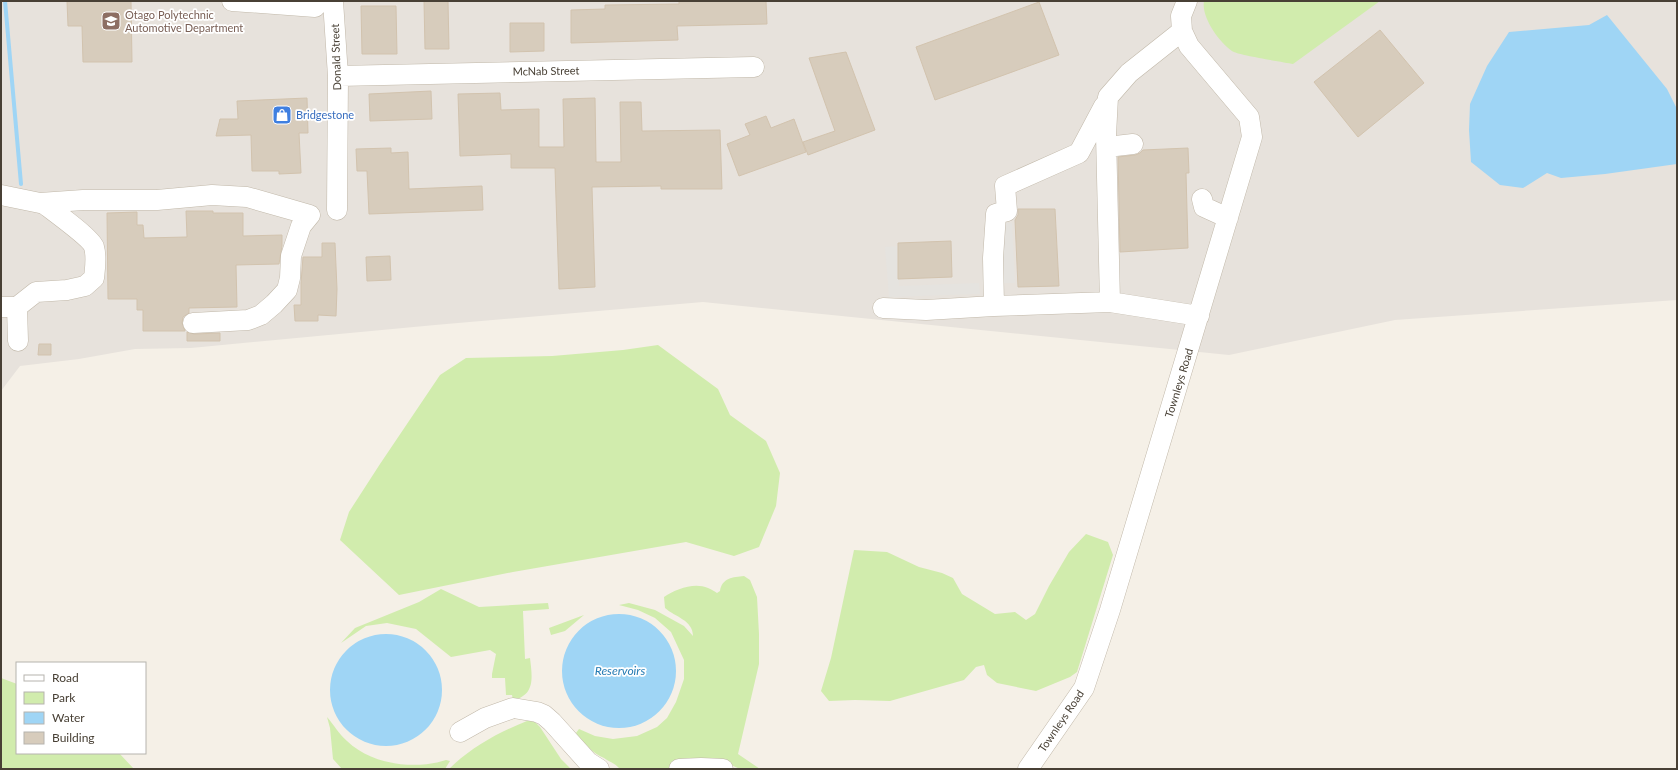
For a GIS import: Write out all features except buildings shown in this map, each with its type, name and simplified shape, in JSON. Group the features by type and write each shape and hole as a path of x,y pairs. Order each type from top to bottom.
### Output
{"street":[{"path":"232,1 324,4"},
{"name":"Townleys Road","path":"1028,769 1084,688 1110,610 1252,137 1249,117 1188,46 1182,31 1181,16 1187,1"},
{"name":"Donald Street","path":"324,4 338,76 337,210"},
{"path":"994,306 993,258 996,214 1007,210 1005,186 1079,153 1108,97 1129,72 1182,31"},
{"name":"McNab Street","path":"338,76 754,67"},
{"path":"1108,97 1107,147 1110,302"},
{"path":"1107,147 1133,144"},
{"path":"1,195 43,203 83,200 157,200 212,195 247,197 310,215 301,226 291,256 290,278 287,290 274,304 261,316 248,320 193,323"},
{"path":"1202,199 1204,207 1228,218"},
{"path":"18,341 9,307 36,292 67,290 84,286 94,278 96,262 94,245 43,203"},
{"path":"883,308 926,310 1110,302 1199,316"},
{"path":"460,732 485,718 513,708 537,712 544,715 552,722 588,762 599,769"},
{"path":"679,769 723,769"}],"shaded area":[{"path":"1,1 1677,1 1677,300 1395,320 1229,355 703,302 191,348 135,349 79,359 20,366 1,391"},
{"path":"999,223 1012,223 1015,283 1002,283"},
{"path":"898,246 899,286 979,283 980,294 889,297 885,247"}],"green space":[{"path":"1204,1 1380,1 1293,64 1232,51 1222,42 1212,29 1205,14"},
{"path":"658,345 718,389 730,415 766,441 780,473 776,506 759,547 734,556 686,542 513,572 399,595 340,540 349,512 440,375 466,358 552,356 623,350"},
{"path":"1086,534 1108,542 1113,555 1077,672 1070,677 1036,691 997,683 987,675 984,665 976,667 964,680 890,701 829,701 821,691 831,658 854,550 887,552 919,567 942,573 953,578 962,594 995,614 1015,612 1026,620 1035,614 1069,552"},
{"path":"744,576 750,580 757,597 759,664 738,754 760,769 740,769 731,765 690,765 664,769 620,769 615,764 588,747 576,733 579,729 595,736 613,739 637,736 657,727 667,718 676,702 684,679 684,660 671,632 655,618 638,610 619,605 629,603 655,610 684,626 693,636 687,622 665,608 664,597 674,591 691,586 703,586 717,593 720,591 723,583 729,579"},
{"path":"441,589 479,607 548,603 549,609 523,611 525,659 530,658 532,678 526,694 513,700 512,695 506,695 505,678 492,678 496,654 490,650 451,657 416,629 387,623 366,626 341,643 355,628 419,602"},
{"path":"584,615 565,631 551,635 549,628"},
{"path":"1,678 16,684 16,754 120,754 134,769 1,769"},
{"path":"327,717 344,738 357,749 369,756 408,765 421,765 446,760 450,761 445,769 342,769 333,759 330,728"},
{"path":"527,721 534,721 540,727 561,759 571,769 449,769 476,747 506,730"}],"water":[{"path":"1607,15 1667,89 1677,109 1677,164 1605,174 1561,178 1547,173 1523,188 1500,185 1471,162 1469,130 1470,104 1487,66 1509,32 1589,25"},
{"name":"Reservoirs","path":"619,614 641,618 660,630 672,649 676,671 672,693 660,712 641,724 619,728 597,724 578,712 566,693 562,671 566,649 578,630 597,618"},
{"path":"386,634 408,638 426,650 438,668 442,690 438,712 426,730 408,742 386,746 364,742 346,730 334,712 330,690 334,668 346,650 364,638"}],"waterway":[{"path":"5,1 21,184"}],"place":[{"name":"Otago Polytechnic Automotive Department","path":"111,21"},
{"name":"Bridgestone","path":"282,115"}]}
